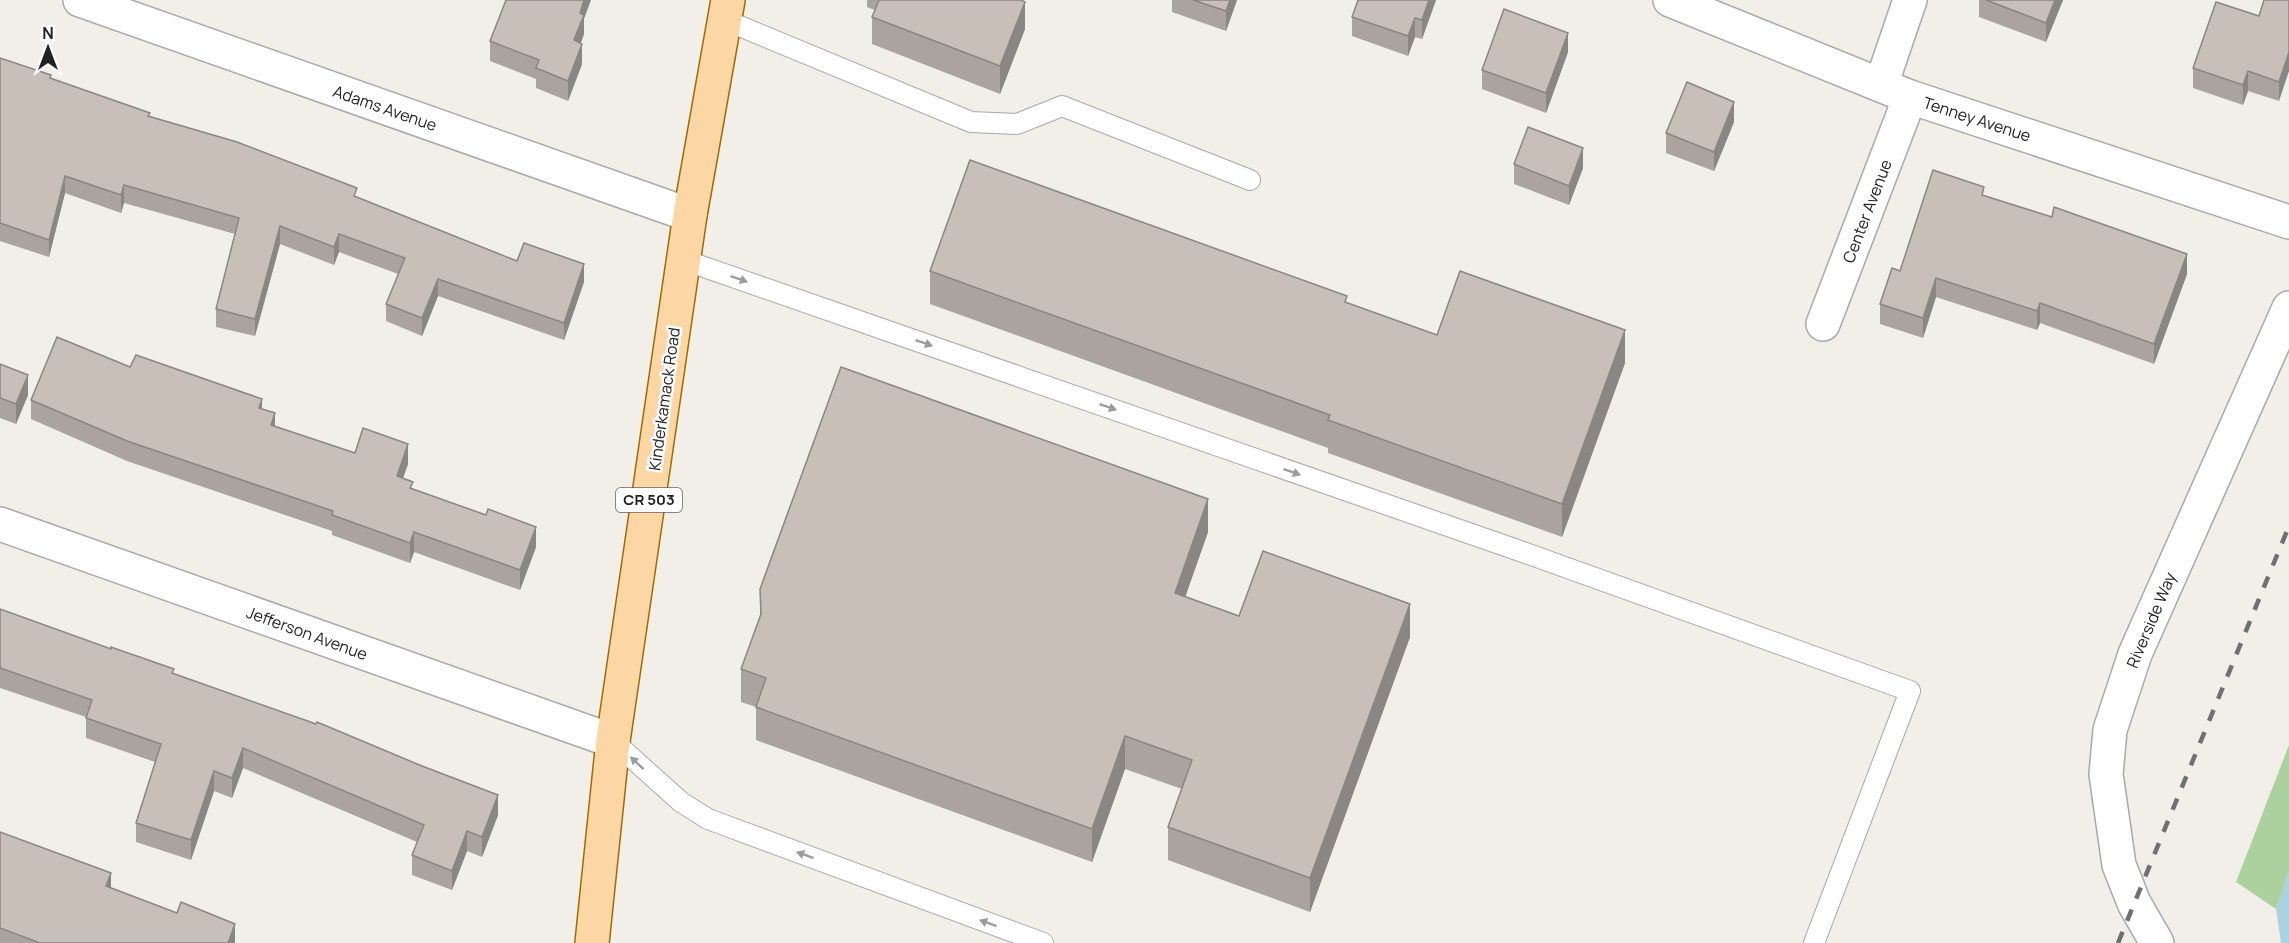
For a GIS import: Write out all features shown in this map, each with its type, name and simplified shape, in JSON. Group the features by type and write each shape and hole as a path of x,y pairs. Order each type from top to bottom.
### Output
{"main road":[{"name":"Kinderkamack Road","path":"592,943 613,741 690,215 727,10"}],"street":[{"name":"Adams Avenue","path":"80,0 690,215"},
{"name":"Tenney Avenue","path":"1670,0 1896,91 2289,222"},
{"name":"Center Avenue","path":"1824,324 1896,91 1910,0"},
{"name":"Riverside Way","path":"2157,943 2134,903 2119,865 2106,774 2110,730 2135,654 2289,308"},
{"name":"Jefferson Avenue","path":"0,524 613,741"}],"lane":[{"path":"727,10 971,122 1017,124 1062,106 1250,180"},
{"path":"684,260 1520,551 1910,691 1814,943"},
{"path":"613,741 681,802 708,819 1043,943"}],"green space":[{"path":"2289,745 2289,871 2276,909 2236,882"}],"water":[{"path":"2289,871 2289,943 2281,943 2276,909"}],"building":[{"path":"506,0 584,0 580,13 584,15 574,40 582,44 568,81 536,68 539,60 490,41"},
{"path":"879,0 1021,0 1025,2 1000,66 872,17"},
{"path":"1193,0 1230,0 1226,11"},
{"path":"1358,0 1429,0 1422,20 1415,18 1408,36 1352,17"},
{"path":"1986,0 2055,0 2046,23"},
{"path":"2264,0 2289,0 2289,52 2279,82 2248,71 2243,85 2193,68 2216,2 2259,16"},
{"path":"1504,9 1568,33 1546,93 1482,70"},
{"path":"0,58 150,113 148,116 237,142 357,188 354,196 517,261 524,243 584,264 564,323 438,279 422,318 386,304 405,258 339,234 334,247 280,226 255,319 216,309 239,218 124,185 121,195 65,176 49,240 0,223"},
{"path":"1687,82 1734,102 1714,152 1666,133"},
{"path":"1528,127 1583,148 1569,186 1514,164"},
{"path":"970,160 1347,296 1345,302 1437,335 1460,271 1625,330 1562,504 1328,420 1330,415 930,271"},
{"path":"1933,170 1984,187 1982,195 2052,217 2054,207 2187,254 2154,344 2040,303 2037,311 1936,278 1923,318 1880,304 1892,268 1900,271"},
{"path":"57,337 130,367 136,355 262,399 259,408 275,413 271,425 355,453 363,428 408,444 397,476 413,482 410,488 486,515 488,509 536,527 520,570 414,532 410,543 332,515 333,511 127,441 31,400"},
{"path":"0,364 28,375 16,404 0,398"},
{"path":"841,367 1208,499 1175,593 1239,616 1263,551 1410,604 1310,878 1168,827 1192,760 1125,736 1092,829 756,707 766,678 741,669 761,614 760,589"},
{"path":"0,609 174,669 172,673 316,724 317,722 498,795 482,837 467,831 452,871 412,855 424,825 243,748 232,778 214,771 191,840 136,823 161,744 86,718 92,700 0,668"},
{"path":"0,832 111,873 106,886 177,913 181,902 235,924 228,943 40,943 0,928"}],"railway":[{"path":"2118,943 2289,526"}]}
